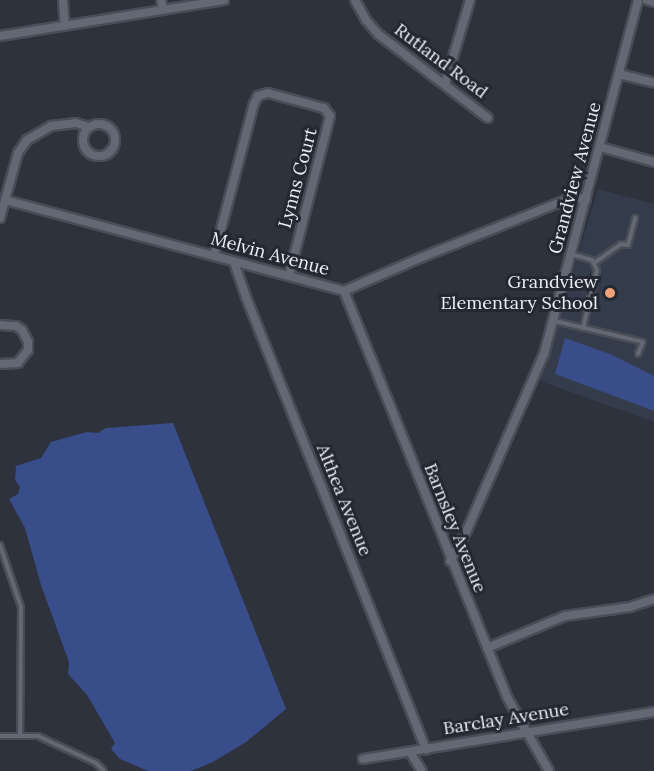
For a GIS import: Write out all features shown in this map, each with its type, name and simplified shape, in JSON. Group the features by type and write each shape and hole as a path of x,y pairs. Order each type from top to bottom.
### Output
{"street":[{"path":"63,0 65,26"},
{"path":"0,36 65,26 162,5 224,0"},
{"name":"Rutland Road","path":"355,0 366,20 378,34 488,118"},
{"path":"445,84 470,0"},
{"name":"Grandview Avenue","path":"450,561 467,530 536,374 554,321 638,0"},
{"path":"646,0 654,2"},
{"path":"620,74 654,83"},
{"name":"Lynns Court","path":"214,256 254,104 258,96 268,93 320,107 330,116 289,276"},
{"path":"0,218 18,153 27,140 51,126 76,123 88,127"},
{"path":"600,147 654,162"},
{"name":"Melvin Avenue","path":"5,200 344,291 571,198 586,199"},
{"name":"Althea Avenue","path":"234,262 254,318 426,749"},
{"name":"Barnsley Avenue","path":"344,291 450,561 487,648 525,733 549,771"},
{"path":"0,325 16,326 22,330 28,342 28,350 18,363 0,364"},
{"path":"487,648 566,616 630,607 654,599"},
{"name":"Barclay Avenue","path":"363,759 653,714"},
{"path":"410,752 422,771"}],"lane":[{"path":"594,263 621,244 628,245 635,218"},
{"path":"572,254 592,260 598,276 583,327"},
{"path":"554,321 643,342 638,354"},
{"path":"0,545 21,607 23,627 20,735"},
{"path":"0,736 38,736 96,763 104,771"}],"shaded area":[{"name":"Grandview Elementary School","path":"598,189 654,204 654,422 540,381"},
{"path":"565,338 610,354 654,376 654,411 555,374"},
{"path":"173,423 286,709 246,742 213,762 191,771 148,771 120,759 111,749 115,743 87,695 68,674 69,662 41,585 25,528 9,499 18,494 20,487 15,480 16,466 41,458 51,442 87,432 98,433 106,428"}],"place":[{"name":"Grandview Elementary School","path":"610,293"}]}
